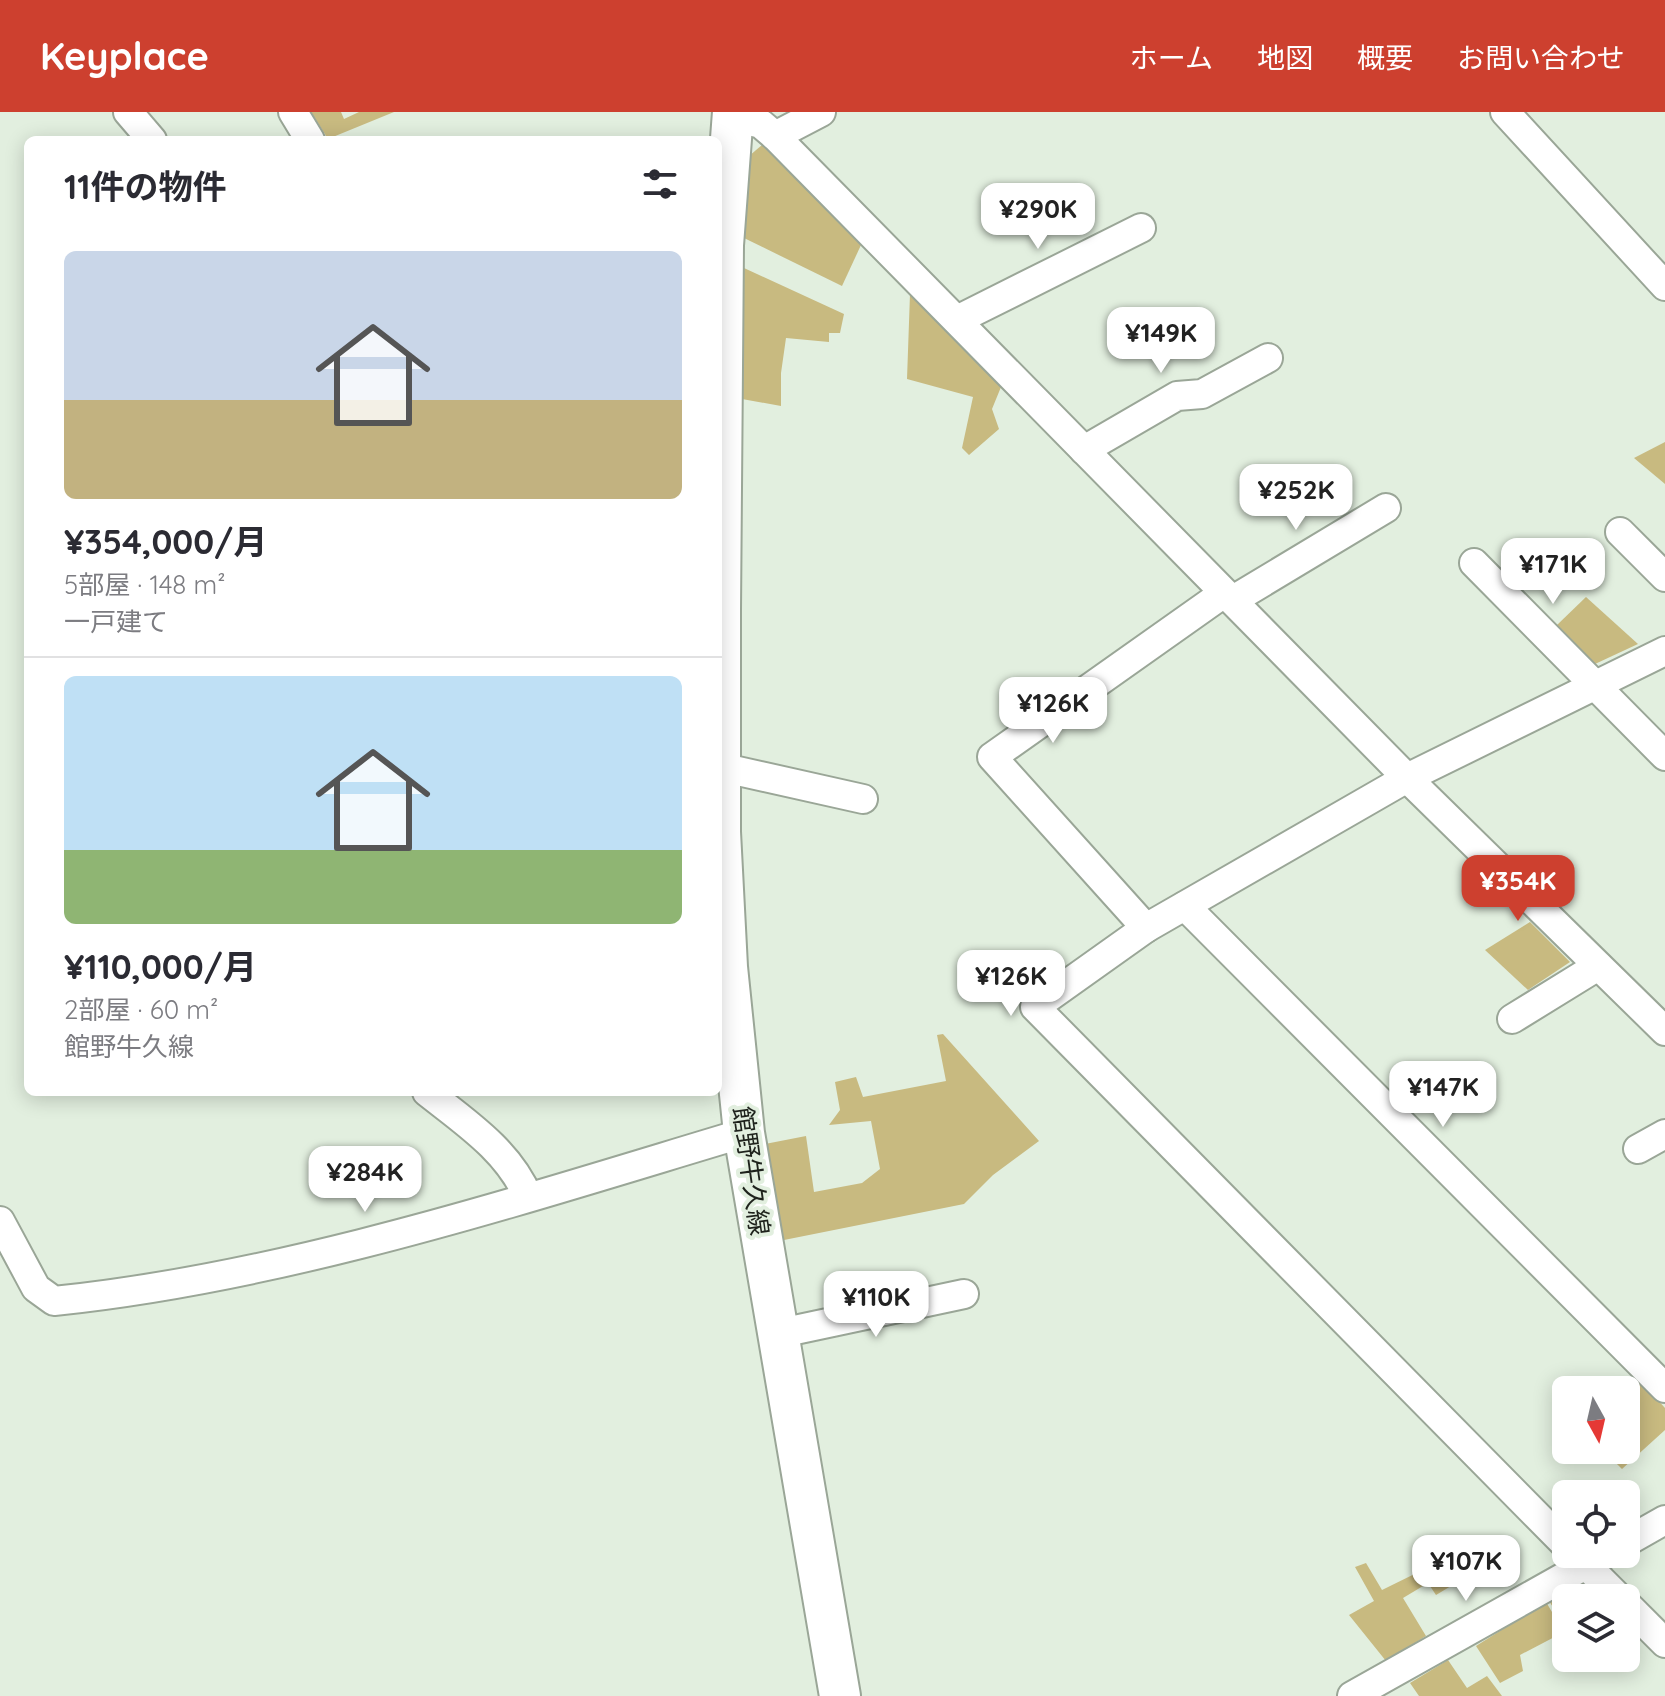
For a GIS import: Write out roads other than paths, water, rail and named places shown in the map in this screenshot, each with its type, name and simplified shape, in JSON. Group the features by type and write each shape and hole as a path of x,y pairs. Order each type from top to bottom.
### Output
{"main road":[{"name":"館野牛久線","path":"722,232 729,135"},
{"name":"館野牛久線","path":"722,871 727,967 744,1133 840,1696"}],"street":[{"path":"128,112 149,136"},
{"path":"293,112 308,136"},
{"path":"775,136 821,112"},
{"path":"1505,112 1665,286"},
{"path":"729,135 761,124 775,136 1407,778 1665,1031"},
{"path":"957,320 1141,228"},
{"path":"1084,450 1177,396 1202,394 1268,358"},
{"path":"1146,928 992,757 1228,596 1386,508"},
{"path":"1620,532 1665,577"},
{"path":"1474,563 1665,756"},
{"path":"1552,1531 1035,1007 1146,928 1407,778 1665,651"},
{"path":"722,748 863,799"},
{"path":"1185,906 1665,1388"},
{"path":"1512,1019 1598,966"},
{"path":"432,1096 484,1138 509,1164 528,1197"},
{"path":"0,1221 36,1288 54,1301 176,1284 282,1262 528,1197 744,1133"},
{"path":"1638,1149 1665,1134"},
{"path":"776,1334 964,1294"},
{"path":"1640,1534 1665,1520"},
{"path":"1352,1696 1572,1568"},
{"path":"1640,1618 1665,1643"}]}
